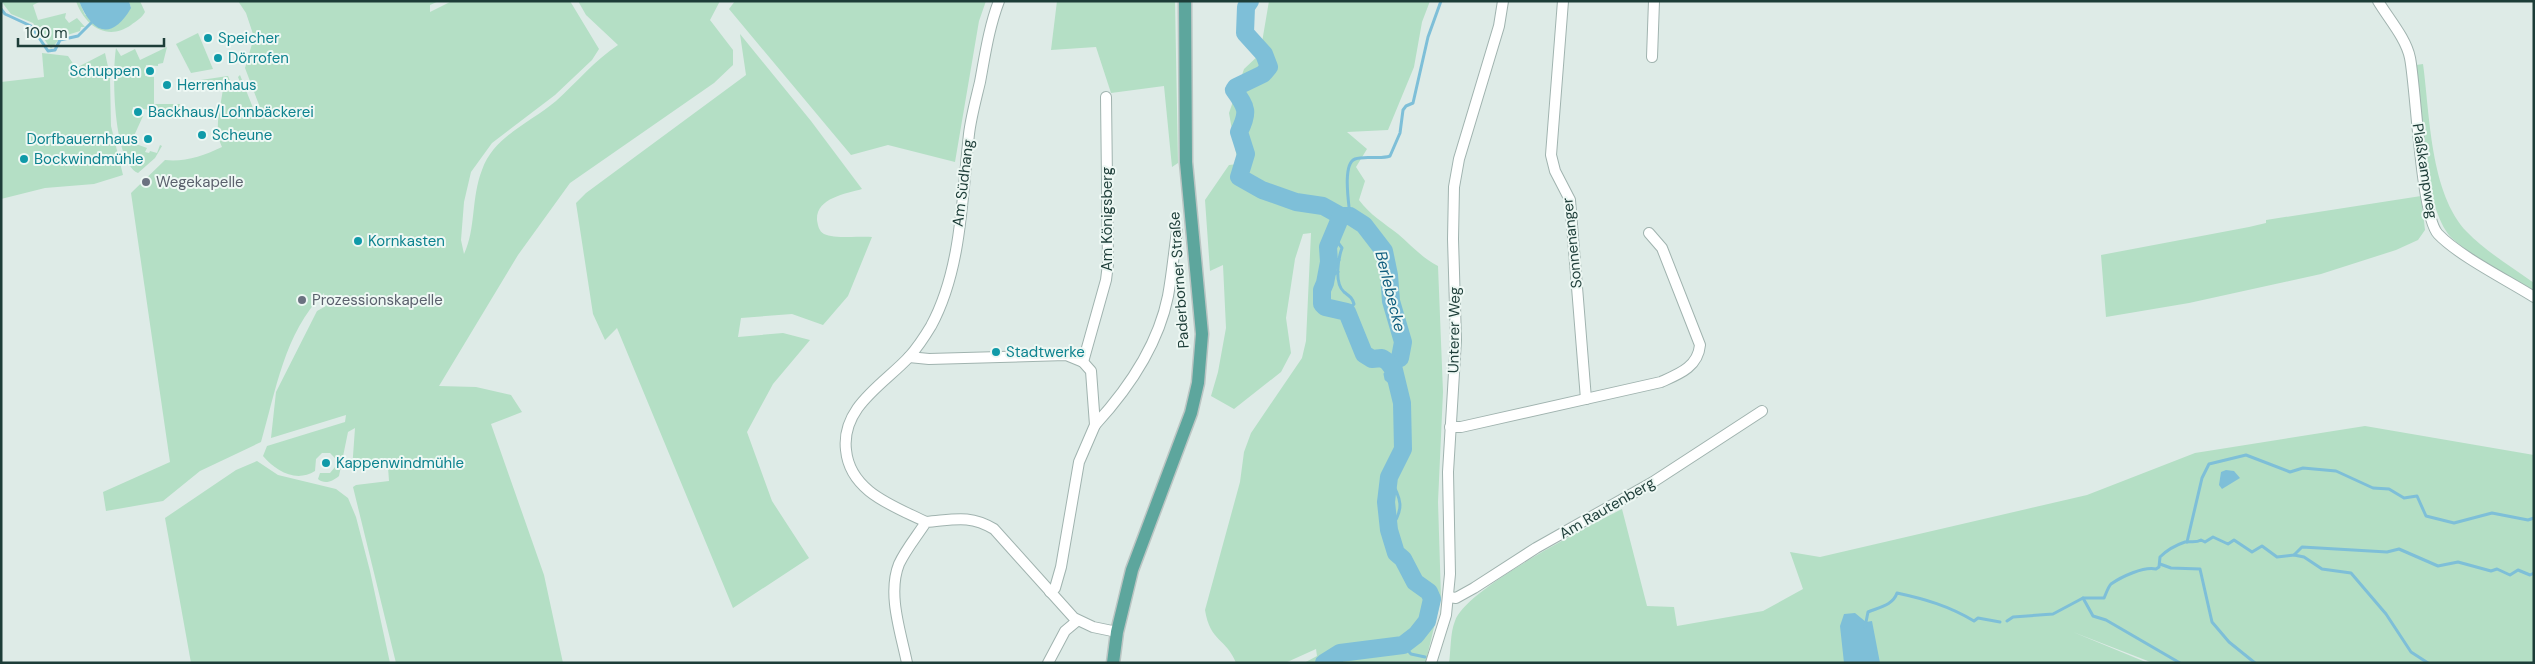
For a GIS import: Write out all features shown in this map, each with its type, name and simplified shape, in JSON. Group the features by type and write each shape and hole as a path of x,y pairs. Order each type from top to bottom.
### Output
{"main road":[{"name":"Paderborner Straße","path":"1113,663 1116,632 1132,570 1191,413 1198,383 1202,334 1186,162 1185,1"}],"street":[{"name":"Am Südhang","path":"926,522 867,490 851,468 846,450 847,431 859,405 909,357 931,326 948,284 955,250 969,134 992,20 999,1"},
{"name":"Unterer Weg","path":"1431,663 1449,597 1451,543 1448,472 1456,340 1453,239 1454,187 1459,159 1499,26 1503,1"},
{"name":"Sonnenanger","path":"1563,1 1551,155 1555,171 1570,200 1586,399"},
{"path":"1652,57 1654,1"},
{"name":"Plaßkampweg","path":"2378,1 2410,56 2420,153 2432,222 2436,233 2452,246 2534,297"},
{"name":"Am Königsberg","path":"1083,362 1106,280 1108,264 1106,97"},
{"path":"1050,592 1055,588 1061,567 1079,462 1095,425 1124,393 1142,366 1168,297 1177,231"},
{"path":"1450,427 1461,427 1661,382 1685,370 1696,360 1700,345 1662,248 1649,233"},
{"path":"909,357 929,359 1066,355 1083,362 1091,371 1094,382 1095,425"},
{"name":"Am Rautenberg","path":"1449,597 1456,598 1474,588 1536,548 1653,482 1762,411"},
{"path":"907,663 896,605 898,566 926,522 970,518 983,522 994,529 1077,621 1116,632"},
{"path":"1048,663 1065,631 1077,621"}],"green space":[{"path":"1,1 41,1 33,5 38,20 66,13 65,18 69,23 77,18 85,27 81,27 80,31 61,37 51,49 33,23 11,14"},
{"path":"76,1 79,1 85,15 131,8 129,1 140,1 145,12 139,19 122,30 105,31 91,24 80,10"},
{"path":"238,1 439,1 430,5 430,12 452,1 570,1 599,49 592,60 555,95 492,143 471,172 464,202 461,240 464,254 468,244 476,191 482,170 495,148 514,131 556,101 594,64 618,45 586,15 578,1 720,1 710,20 733,50 733,65 714,83 570,183 518,255 439,386 476,387 511,395 522,412 491,424 544,575 563,663 396,663 353,487 389,481 388,467 352,470 355,428 348,432 339,476 329,482 323,482 318,479 320,473 330,473 335,467 336,459 330,453 322,453 316,459 315,471 301,476 280,471 263,456 267,446 345,422 346,415 271,438 276,392 317,311 326,306 324,293 310,309 290,344 261,442 200,471 163,501 106,511 103,492 170,462 131,193 165,160 194,158 222,147 218,133 218,118 223,88 191,84 194,81 228,76 230,81 227,82 231,92 242,87 238,77 240,75 255,113 261,110 245,68 254,37 246,13"},
{"path":"735,1 986,1 979,21 955,162 888,145 851,155 729,9"},
{"path":"1057,1 1175,1 1178,163 1172,167 1164,86 1111,93 1096,47 1051,50"},
{"path":"1269,1 1430,1 1422,22 1414,67 1388,130 1347,132 1367,149 1356,167 1365,181 1359,200 1372,214 1438,266 1443,392 1438,502 1441,598 1426,661 1304,663 1317,656 1316,649 1285,663 1236,663 1228,649 1215,635 1207,620 1205,610 1240,482 1244,452 1251,433 1302,358 1306,341 1311,233 1303,234 1295,259 1286,318 1291,353 1281,372 1234,409 1211,396 1218,372 1226,328 1223,265 1210,271 1205,200 1229,165 1238,164 1229,113 1244,69 1260,54"},
{"path":"198,33 213,69 191,73 176,44"},
{"path":"740,34 811,121 862,189 840,195 826,202 818,213 817,220 820,230 828,236 872,237 848,296 823,325 792,314 741,318 738,337 783,333 810,340 773,384 747,432 772,501 809,558 733,608 617,328 605,340 593,314 576,203 586,193 746,75"},
{"path":"167,47 163,63 158,64 158,66 146,65 145,76 154,77 154,104 180,104 176,115 133,107 132,114 143,116 133,138 137,140 136,144 147,148 145,152 149,153 150,151 157,153 160,145 162,146 155,158 138,173 130,165 123,152 119,135 114,76 116,48 121,56 135,49 140,60"},
{"path":"42,53 68,56 76,68 105,53 110,76 111,126 123,175 94,184 45,188 1,199 1,82 44,77"},
{"path":"2423,64 2434,153 2446,196 2455,216 2467,232 2482,246 2534,283 2534,291 2473,254 2454,240 2444,227 2429,184 2425,158 2416,65"},
{"path":"2421,196 2425,230 2418,240 2396,250 2321,274 2189,303 2106,317 2101,255 2249,227 2266,223 2266,220"},
{"path":"2365,426 2534,455 2534,663 2153,663 2073,632 2148,663 1449,663 1451,636 1455,621 1464,608 1481,592 1530,559 1622,509 1647,606 1674,607 1677,626 1763,611 1803,589 1790,552 1820,557 2087,495 2195,453"},
{"path":"257,461 278,475 336,489 348,498 356,517 370,571 390,663 191,663 165,518 236,470"}],"water":[{"path":"79,1 129,1 131,8 124,19 117,25 110,29 103,29 90,21"},
{"path":"2226,470 2234,471 2240,478 2222,489 2219,485 2221,472"},
{"path":"1855,613 1866,622 1872,621 1880,663 1844,663 1840,626 1844,614"}],"waterway":[{"name":"Berlebecke","path":"1250,1 1246,7 1245,33 1264,54 1269,67 1263,74 1236,87 1234,90 1242,101 1245,110 1244,120 1239,132 1246,154 1239,177 1262,190 1296,202 1323,206 1341,216 1350,216 1364,225 1384,251 1389,275 1391,301 1403,342 1400,358"},
{"path":"1350,216 1347,176 1351,162 1363,157 1382,158 1390,156 1400,133 1403,110 1406,106 1413,103 1428,37 1441,1"},
{"path":"1,9 5,14 31,26 48,51 55,50 60,40 78,36 92,22"},
{"name":"Berlebecke","path":"1324,663 1340,653 1403,645 1416,635 1427,621 1432,599 1429,592 1415,582 1403,559 1396,553 1389,530 1386,502 1389,477 1403,449 1402,403 1394,370 1382,358 1372,359 1364,354 1347,312 1325,307 1322,304 1322,290 1329,262 1328,247 1341,216"},
{"path":"1333,236 1342,248 1338,264 1339,283 1354,304 1347,312"},
{"path":"1329,258 1339,260"},
{"path":"1326,279 1338,272"},
{"path":"1392,367 1385,374 1386,379 1397,388"},
{"path":"2187,542 2202,478 2209,464 2246,455 2290,472 2303,468 2336,471 2373,488 2389,489 2404,498 2417,496 2426,516 2454,523 2492,513 2528,520 2534,518"},
{"path":"1389,477 1399,497 1400,510 1389,530"},
{"path":"2007,621 2013,617 2053,614 2083,598 2104,598 2110,585 2115,581 2126,575 2159,567 2160,557 2172,548 2185,542 2201,540 2205,542 2213,537 2228,544 2234,540 2252,552 2262,546 2277,557 2294,555 2302,547 2387,552 2399,549 2438,566 2458,562 2491,571 2497,569 2510,575 2518,570 2530,575 2534,573"},
{"path":"2294,555 2304,557 2322,569 2351,573 2386,614 2411,652 2428,663"},
{"path":"2160,564 2171,568 2200,569 2212,622 2229,642 2255,663"},
{"path":"1865,627 1868,612 1889,603 1897,593 1937,604 1974,621 1978,618 2000,622"},
{"path":"2083,598 2093,616 2106,620 2180,663"},
{"path":"1403,645 1411,654 1425,657"}],"place":[{"name":"Speicher","path":"208,38"},
{"name":"Dörrofen","path":"218,58"},
{"name":"Schuppen","path":"150,71"},
{"name":"Herrenhaus","path":"167,85"},
{"name":"Backhaus/Lohnbäckerei","path":"138,112"},
{"name":"Scheune","path":"202,135"},
{"name":"Dorfbauernhaus","path":"148,139"},
{"name":"Bockwindmühle","path":"24,159"},
{"name":"Wegekapelle","path":"146,182"},
{"name":"Kornkasten","path":"358,241"},
{"name":"Prozessionskapelle","path":"302,300"},
{"name":"Stadtwerke","path":"996,352"},
{"name":"Kappenwindmühle","path":"326,463"}]}
